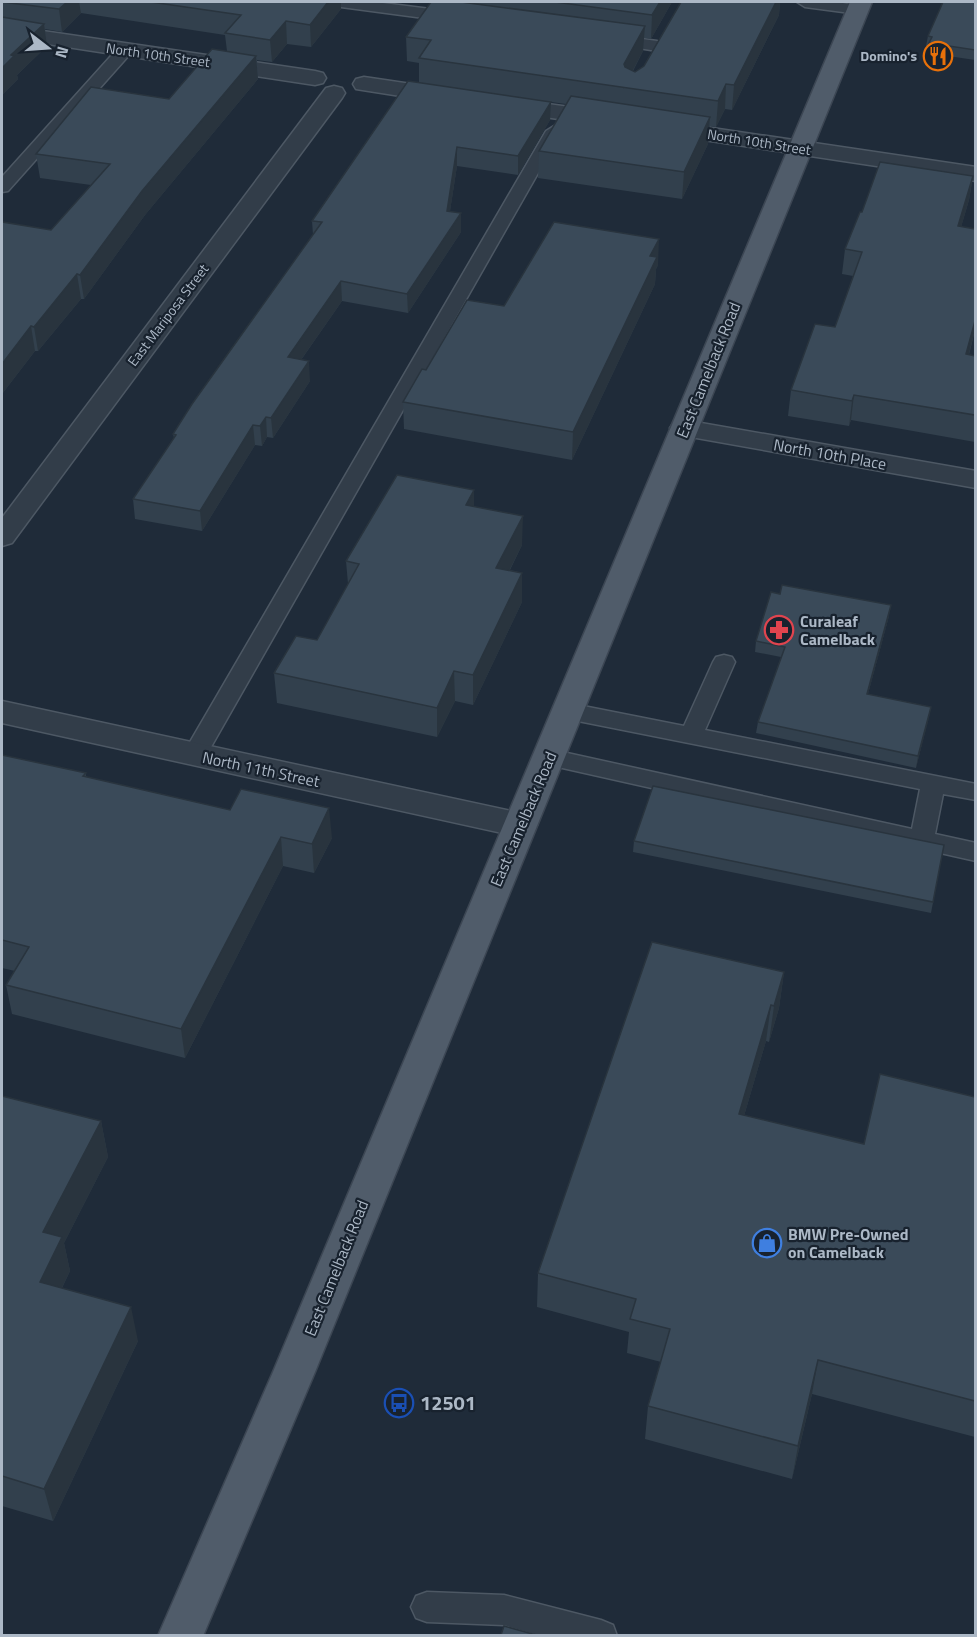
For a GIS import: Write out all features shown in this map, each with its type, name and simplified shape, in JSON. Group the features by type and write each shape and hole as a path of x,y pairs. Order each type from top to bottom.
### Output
{"main road":[{"name":"East Camelback Road","path":"180,1635 294,1371 860,5"}],"street":[{"name":"North 10th Street","path":"2,31 622,122"},
{"name":"East Mariposa Street","path":"2,537 338,79"},
{"name":"North 10th Street","path":"645,125 975,174"},
{"name":"North 10th Place","path":"684,428 975,480"},
{"name":"North 11th Street","path":"2,712 520,825"}],"lane":[{"path":"341,2 367,3 470,20"},
{"path":"805,2 860,5"},
{"path":"647,64 667,29"},
{"path":"599,38 657,46"},
{"path":"2,187 125,50"},
{"path":"195,754 565,113"},
{"path":"691,735 724,662"},
{"path":"568,711 975,792"},
{"path":"549,757 975,852"},
{"path":"922,840 933,784"},
{"path":"427,1607 504,1610 601,1635"}],"building":[{"path":"2,2 67,2 59,9"},
{"path":"151,2 328,2 310,25 286,21 270,40 225,33 241,15"},
{"path":"431,2 461,2 645,26 624,64 625,67 635,72 644,66 681,2 776,2 734,85 726,84 718,101 419,58 431,40 406,37"},
{"path":"555,2 660,2 652,15"},
{"path":"943,2 975,2 975,50 929,43 932,37 928,36"},
{"path":"2,17 44,24 11,55 14,56 2,68"},
{"path":"212,49 256,56 142,191 80,275 77,274 34,327 31,326 2,364 2,222 51,230 110,164 36,154 91,87 169,99"},
{"path":"408,81 551,102 518,156 457,147 447,211 461,213 407,294 341,281 288,357 309,361 271,418 266,417 260,426 253,425 200,511 133,499 176,435 173,434 192,404 322,222 312,221"},
{"path":"571,96 710,117 684,172 539,151"},
{"path":"880,162 973,176 958,226 975,229 975,321 966,354 975,356 975,415 854,395 852,401 791,390 815,324 835,327 862,252 845,249 860,212 862,212"},
{"path":"554,222 659,239 650,256 657,257 573,432 403,402 422,369 426,370 467,300 504,306"},
{"path":"397,475 474,490 466,505 523,516 496,568 522,573 473,675 454,671 437,708 274,673 296,636 317,640 359,564 346,561"},
{"path":"782,585 891,605 867,694 931,707 918,756 758,722 785,647 756,641 771,592 780,594"},
{"path":"2,755 86,773 83,776 230,810 241,789 329,808 312,844 281,837 181,1029 6,985 29,947 2,940"},
{"path":"653,786 944,845 933,902 634,841"},
{"name":"BMW Pre-Owned on Camelback","path":"652,942 784,972 774,1006 771,1005 739,1114 864,1144 880,1074 975,1097 975,1401 818,1360 798,1446 648,1406 670,1329 630,1319 636,1299 538,1273"},
{"path":"2,1096 101,1121 43,1232 62,1237 40,1282 131,1307 44,1489 2,1476"},
{"path":"504,1626 536,1635 501,1635"}],"place":[{"name":"Domino's","path":"938,56"},
{"name":"Curaleaf Camelback","path":"779,630"},
{"name":"BMW Pre-Owned on Camelback","path":"767,1243"},
{"name":"12501","path":"399,1403"}]}
